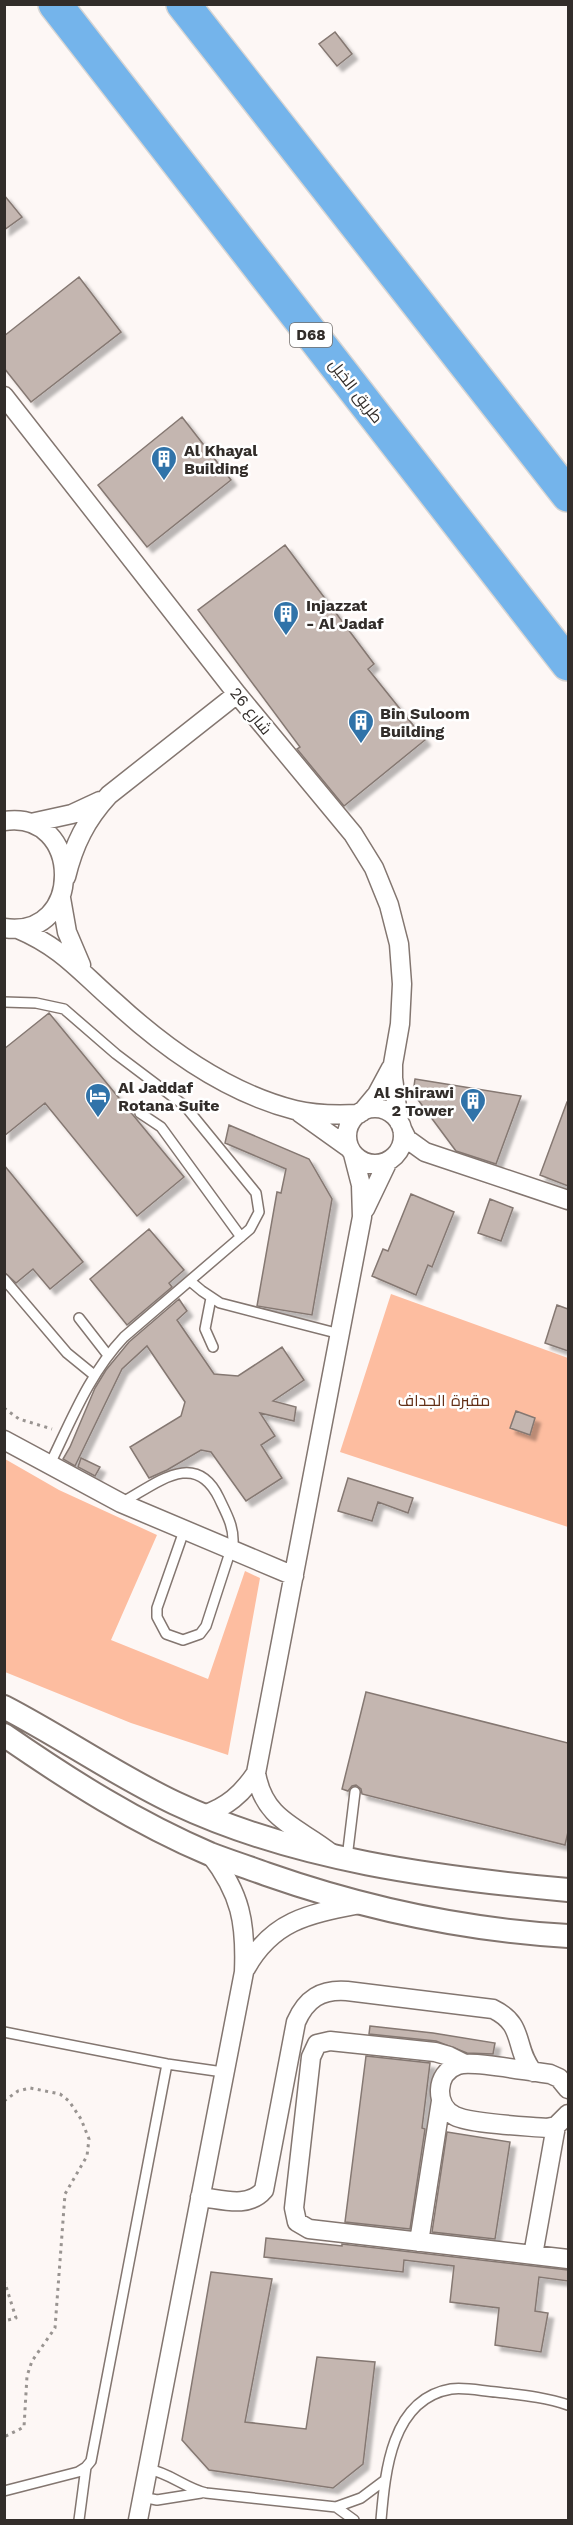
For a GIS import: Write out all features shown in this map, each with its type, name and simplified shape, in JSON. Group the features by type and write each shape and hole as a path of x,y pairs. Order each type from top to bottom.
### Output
{"highway":[{"name":"طريق الخيل","path":"55,4 568,664"},
{"path":"183,4 568,495"}],"street":[{"name":"شارع 26","path":"4,396 237,694 353,834 374,868 389,905 399,944 402,984 400,1024 393,1064 394,1093 400,1125"},
{"path":"90,979 73,948 62,915 61,898 71,854 80,832 93,812 109,795 237,694"},
{"path":"15,819 72,814 109,795"},
{"path":"15,819 50,836 62,854 66,876"},
{"path":"9,929 39,922 48,916 61,898"},
{"path":"9,929 57,949 140,1025 199,1067 263,1100 296,1110 327,1114 360,1112 378,1108 386,1111 400,1125 415,1146 568,1200"},
{"name":"شارع 26","path":"360,1112 383,1085 393,1064"},
{"path":"296,1110 365,1163 373,1164 391,1159 436,1155"},
{"path":"360,1112 353,1119 347,1133 361,1185 362,1217"},
{"path":"340,1856 277,1817 262,1797 256,1773 362,1217 377,1179 401,1144 400,1125"},
{"path":"4,1440 121,1503 294,1576"},
{"path":"4,1707 150,1790 203,1815 286,1843 435,1874 568,1890"},
{"path":"4,1735 75,1783 119,1809 210,1854 307,1888 424,1919 568,1936"},
{"path":"203,1815 228,1804 239,1795 256,1773"},
{"path":"138,2520 244,1972 244,1922 237,1897 226,1874 210,1854"},
{"path":"244,1972 255,1952 270,1935 288,1923 309,1915 363,1903"},
{"path":"200,2197 244,2202 252,2200 264,2190 296,2022 305,2005 321,1993 340,1991 482,2006 502,2013 515,2026 522,2055 541,2073 559,2078 568,2089"},
{"path":"497,2068 512,2051 518,2034"},
{"path":"568,2076 465,2064 449,2055 435,2052 330,2041 317,2044 312,2050 294,2208 297,2222 309,2229 568,2259"},
{"path":"418,2242 441,2101 440,2084 450,2070 465,2064"},
{"path":"441,2101 452,2114 460,2118 547,2128 562,2120"},
{"path":"533,2255 562,2120"}],"lane":[{"path":"4,1002 51,1004 64,1010 132,1068 185,1106 256,1193 259,1212 256,1221 241,1237 107,1354 94,1375 50,1466"},
{"path":"140,1113 161,1127 241,1237"},
{"path":"4,1279 67,1353 94,1375"},
{"path":"190,1281 211,1298 230,1306 340,1334"},
{"path":"211,1298 205,1329 213,1347"},
{"path":"79,1318 107,1354"},
{"path":"121,1503 180,1473 197,1473 212,1484 228,1518 234,1534 231,1551 206,1626 192,1639 183,1641 174,1639 160,1626 157,1608 184,1531"},
{"path":"340,1856 355,1792"},
{"path":"4,2032 167,2064 223,2072"},
{"path":"79,2520 86,2467 92,2453 167,2064"},
{"path":"381,2520 385,2481 395,2438 404,2421 417,2406 433,2395 451,2389 468,2389 550,2398 568,2405"},
{"path":"4,2492 70,2475 86,2467"},
{"path":"148,2469 163,2473 186,2486 206,2493 336,2507 361,2498 385,2481"},
{"path":"142,2497 157,2500 206,2493"},
{"path":"336,2507 354,2520"}],"path":[{"path":"4,1408 19,1419 65,1433"},
{"path":"4,2101 18,2091 30,2088 60,2094 69,2101 81,2119 90,2147 87,2157 65,2194 55,2328 32,2361 27,2376 24,2427 4,2437"},
{"path":"4,2280 16,2318 4,2321"}],"green space":[{"name":"مقبرة الجداف","path":"391,1294 568,1358 568,1527 340,1452"},
{"path":"5,1459 59,1490 157,1535 111,1640 208,1679 245,1571 260,1578 228,1755 131,1723 5,1672"}],"building":[{"path":"335,32 352,54 337,66 319,44"},
{"path":"4,195 22,217 4,230"},
{"path":"79,277 121,332 31,402 4,368 4,336"},
{"name":"Al Khayal Building","path":"182,417 231,480 147,547 98,485"},
{"name":"Injazzat - Al Jadaf","path":"285,545 374,664 368,669 425,740 344,806 297,749 300,747 198,610"},
{"name":"Al Jaddaf Rotana Suite","path":"49,1013 184,1177 137,1216 45,1103 4,1136 4,1049"},
{"name":"Al Shirawi 2 Tower","path":"415,1079 521,1096 496,1164 456,1151 413,1093"},
{"path":"568,1102 568,1186 540,1175"},
{"path":"229,1125 309,1159 332,1199 312,1315 257,1306 277,1192 281,1193 286,1169 225,1143"},
{"path":"4,1165 83,1262 50,1289 33,1269 16,1283 4,1272"},
{"path":"411,1194 454,1212 432,1267 428,1265 416,1295 372,1276 383,1249 388,1251"},
{"path":"490,1199 513,1208 501,1241 478,1233"},
{"path":"149,1229 184,1270 169,1283 172,1287 127,1325 90,1279"},
{"path":"179,1299 187,1311 177,1320 214,1374 238,1376 282,1347 304,1380 273,1401 296,1407 294,1421 260,1413 275,1436 261,1445 282,1478 246,1501 211,1452 201,1450 149,1478 130,1447 181,1416 185,1402 147,1346 122,1369 75,1466 63,1459 95,1388 106,1370 129,1342"},
{"path":"557,1305 568,1309 568,1351 545,1343"},
{"path":"516,1411 535,1418 530,1435 510,1428"},
{"path":"81,1458 100,1467 95,1476 78,1467"},
{"path":"348,1478 413,1498 408,1513 378,1502 372,1521 338,1511"},
{"path":"366,1692 568,1743 568,1832 565,1845 362,1794 361,1789 356,1785 348,1791 342,1789"},
{"path":"370,2026 495,2043 493,2054 467,2053 436,2041 369,2034"},
{"path":"366,2056 430,2063 422,2128 425,2129 410,2229 345,2222"},
{"path":"447,2132 510,2142 495,2239 432,2232"},
{"path":"266,2238 342,2246 342,2244 568,2270 568,2281 539,2277 535,2311 548,2313 541,2352 495,2345 499,2308 450,2302 454,2266 404,2260 403,2272 264,2257"},
{"path":"211,2272 272,2279 245,2422 306,2429 317,2357 375,2362 363,2464 333,2488 209,2470 182,2440"}],"place":[{"name":"Al Khayal Building","path":"164,482"},
{"name":"Injazzat - Al Jadaf","path":"286,637"},
{"name":"Bin Suloom Building","path":"361,745"},
{"name":"Al Jaddaf Rotana Suite","path":"98,1119"},
{"name":"Al Shirawi 2 Tower","path":"473,1124"}]}
